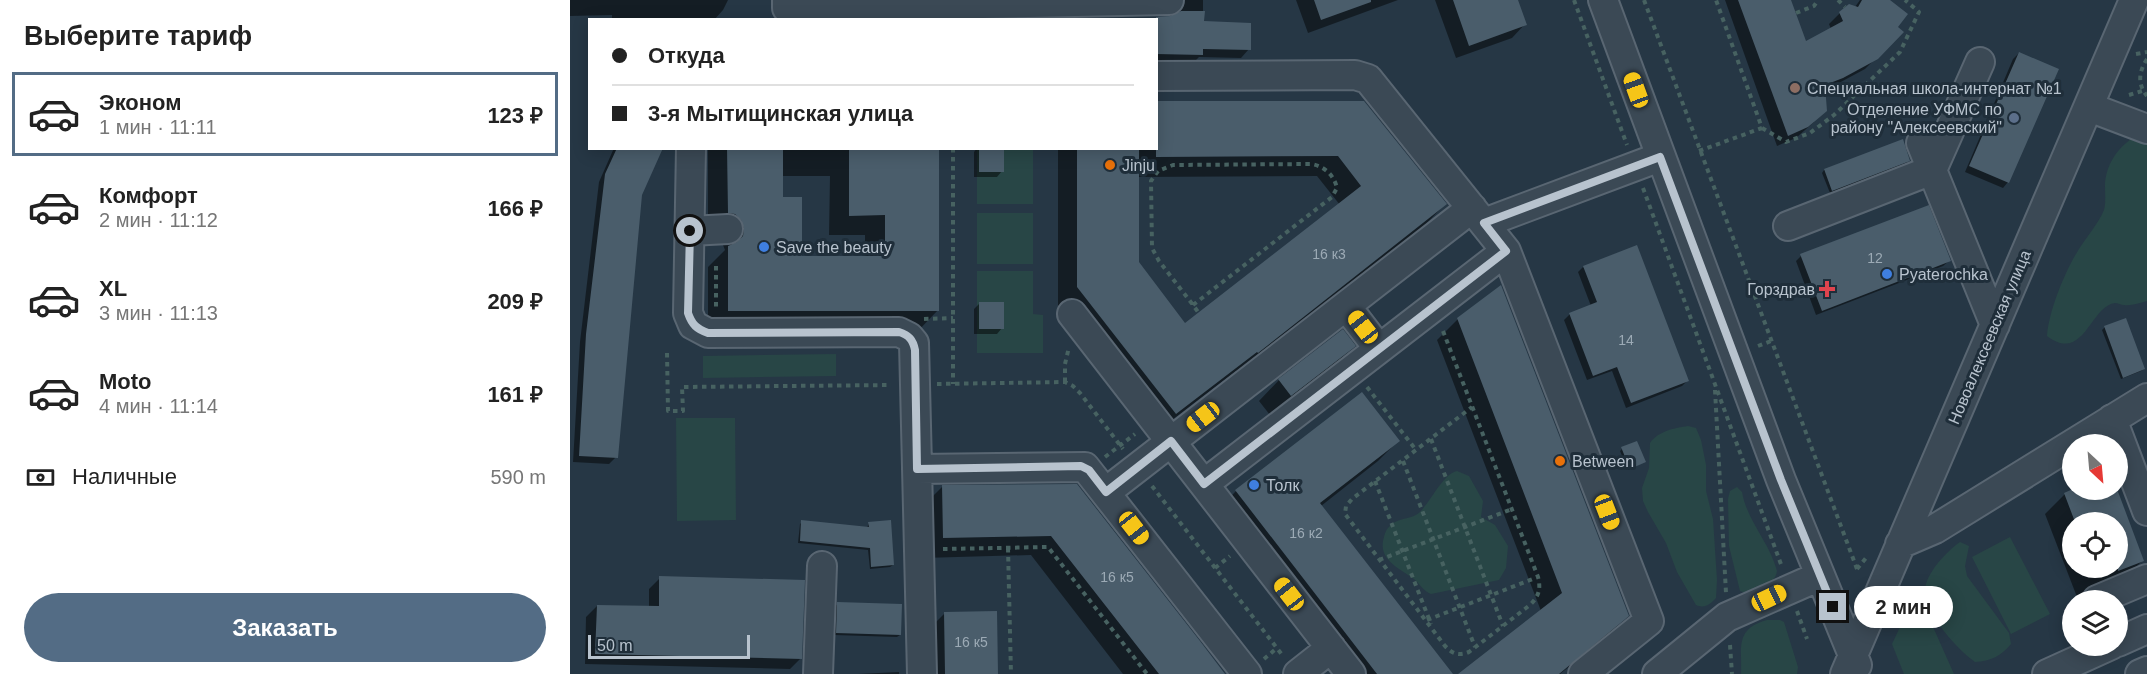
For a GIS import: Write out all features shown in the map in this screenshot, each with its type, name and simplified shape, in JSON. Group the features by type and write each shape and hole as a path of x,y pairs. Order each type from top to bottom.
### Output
{"street":[{"path":"787,0 787,8 1169,0"},
{"path":"1603,0 1647,162 1781,480 1820,576 1853,668"},
{"name":"Новоалексеевская улица","path":"1853,668 1900,544 2134,0"},
{"path":"1788,226 1932,170 1980,62"},
{"path":"1158,76 1362,76 1375,86 1506,251 1650,621 1583,674"},
{"path":"2089,107 2147,129"},
{"path":"1921,143 1995,325"},
{"path":"691,150 711,230 688,313 693,325 708,333 905,334 914,343 919,550 932,626 922,674"},
{"path":"1106,492 1346,306 1478,215 1647,162"},
{"path":"1204,484 1506,251"},
{"path":"1346,306 1379,349"},
{"path":"1072,314 1351,674"},
{"path":"1900,544 1935,529 2147,398"},
{"path":"2112,419 2147,511"},
{"path":"917,469 1081,466 1089,470 1247,674"},
{"path":"818,674 822,566"},
{"path":"1657,674 1727,617 1820,576"},
{"path":"2121,590 2147,579"},
{"path":"2128,638 2147,629"},
{"path":"1290,665 1331,648"},
{"path":"2047,674 2087,656"},
{"path":"2140,674 2147,670"}],"path":[{"path":"1574,0 1647,162 1715,387 1807,639"},
{"path":"1644,0 1857,569"},
{"path":"1716,0 1762,128 1786,142 1810,133 1834,115 1900,52 1919,12 1905,0"},
{"path":"1796,13 1814,6 1818,0"},
{"path":"1838,0 1845,8"},
{"path":"2147,59 2140,69 2142,91 2147,96"},
{"path":"1699,151 1762,128"},
{"path":"953,150 953,384"},
{"path":"1193,305 1332,197 1337,188 1328,172 1319,165 1311,164 1173,165 1158,171 1151,181 1152,248 1159,261 1198,312"},
{"path":"711,230 716,319"},
{"path":"1434,307 1538,577 1540,587 1537,597 1503,626 1462,655 1453,653 1433,630 1345,514 1346,506 1472,407"},
{"path":"918,319 953,318"},
{"path":"1751,348 1771,341"},
{"path":"667,353 668,411 682,411 682,387 1065,382 1073,386 1290,665"},
{"path":"1353,369 1416,450"},
{"path":"1715,387 1732,674"},
{"path":"1089,470 1153,419"},
{"path":"1431,438 1503,626"},
{"path":"1403,460 1475,647"},
{"path":"1376,481 1427,620"},
{"path":"1379,560 1512,509"},
{"path":"919,550 1048,547 1146,674"},
{"path":"1008,548 1011,674"},
{"path":"1427,620 1538,577"}],"green space":[{"path":"2134,137 2147,141 2147,301 2130,305 2115,303 2106,306 2078,339 2070,343 2060,343 2047,336 2058,291 2074,258 2104,210 2107,172 2113,158 2122,146"},
{"path":"977,150 1033,150 1033,204 977,204"},
{"path":"977,213 1033,213 1033,264 977,264"},
{"path":"977,271 1033,271 1033,314 1043,315 1043,353 977,353"},
{"path":"836,354 836,376 703,378 703,356"},
{"path":"676,418 735,418 736,520 677,521"},
{"path":"1688,426 1696,428 1701,440 1706,465 1706,491 1713,519 1716,598 1705,606 1696,605 1677,572 1666,543 1643,501 1642,488 1649,468 1650,443 1662,433"},
{"path":"1457,471 1469,476 1483,501 1481,517 1495,525 1508,546 1506,568 1499,580 1431,594 1386,557 1384,537 1387,529 1394,522 1420,512 1442,482"},
{"path":"1737,487 1742,492 1749,513 1777,571 1776,576 1769,583 1746,593 1740,591 1729,546 1728,499 1730,491"},
{"path":"2010,537 2050,614 2011,634 1972,557"},
{"path":"1960,542 1969,546 1965,566 1967,576 2009,633 2011,644 1995,657 1975,662 1943,630 1926,599 1926,583 1933,570 1943,557"},
{"path":"1917,591 1954,674 1904,674 1892,644"},
{"path":"1767,620 1784,622 1798,667 1797,674 1741,674 1742,640 1750,628"}],"building":[{"path":"1314,0 1371,0 1371,2 1321,20"},
{"path":"1453,0 1518,0 1527,25 1469,46"},
{"path":"1738,0 1791,0 1806,41 1843,21 1839,12 1849,4 1858,7 1862,0 1890,0 1908,14 1898,27 1904,32 1878,59 1825,85 1827,111 1808,127 1788,136"},
{"path":"1181,11 1205,11 1204,21 1251,23 1251,50 1203,49 1203,55 1158,54 1158,18 1156,17 1170,16"},
{"name":"Отделение УФМС по району \"Алексеевский\"","path":"2019,52 2059,69 2009,183 1969,166"},
{"path":"1158,101 1364,101 1447,204 1258,353 1176,414 1077,287 1077,150 1139,150 1139,262 1185,323 1361,186 1338,156 1156,157"},
{"path":"1903,139 1910,161 1832,191 1824,169"},
{"path":"616,150 662,150 642,195 618,458 579,456 586,334 605,174"},
{"path":"727,150 783,150 783,197 802,197 802,256 885,256 885,215 849,216 849,150 939,150 939,311 728,311 728,246 743,236 744,229 741,220 735,214 728,213"},
{"path":"979,150 1004,150 1004,172 979,172"},
{"path":"1929,205 1951,261 1822,311 1800,254"},
{"path":"1637,245 1689,381 1631,403 1617,367 1593,376 1569,313 1597,302 1583,266"},
{"path":"1501,285 1629,616 1559,674 1458,674 1562,593 1457,318"},
{"path":"979,302 1004,302 1004,329 979,329"},
{"path":"2126,318 2145,369 2123,378 2104,326"},
{"path":"1343,329 1356,346 1291,396 1278,379"},
{"path":"1362,392 1400,441 1320,503 1453,674 1377,674 1235,490"},
{"path":"1637,441 1646,462 1630,469 1621,447"},
{"path":"1077,484 1225,674 1159,674 1051,536 943,538 942,485"},
{"path":"2067,500 2121,500 2126,512 2071,512"},
{"path":"2128,518 2144,561 2128,567"},
{"path":"801,520 869,527 868,522 891,520 894,565 871,567 870,548 800,541"},
{"path":"659,576 805,580 802,659 595,654 597,605 659,606"},
{"path":"837,602 902,604 901,635 836,633"},
{"path":"997,611 998,674 945,674 944,612"}],"place":[{"name":"Специальная школа-интернат №1","path":"1795,88"},
{"name":"Отделение УФМС по району \"Алексеевский\"","path":"2014,118"},
{"name":"Jinju","path":"1110,165"},
{"name":"Save the beauty","path":"764,247"},
{"name":"Pyaterochka","path":"1887,274"},
{"name":"Горздрав","path":"1827,289"},
{"name":"Between","path":"1560,461"},
{"name":"Толк","path":"1254,485"}],"route":[{"path":"690,231 688,313 693,325 700,330 708,333 899,332 909,337 914,343 915,350 917,469 1081,466 1089,470 1106,492 1171,441 1204,484 1506,251 1484,223 1660,157 1781,480 1833,607"}]}
